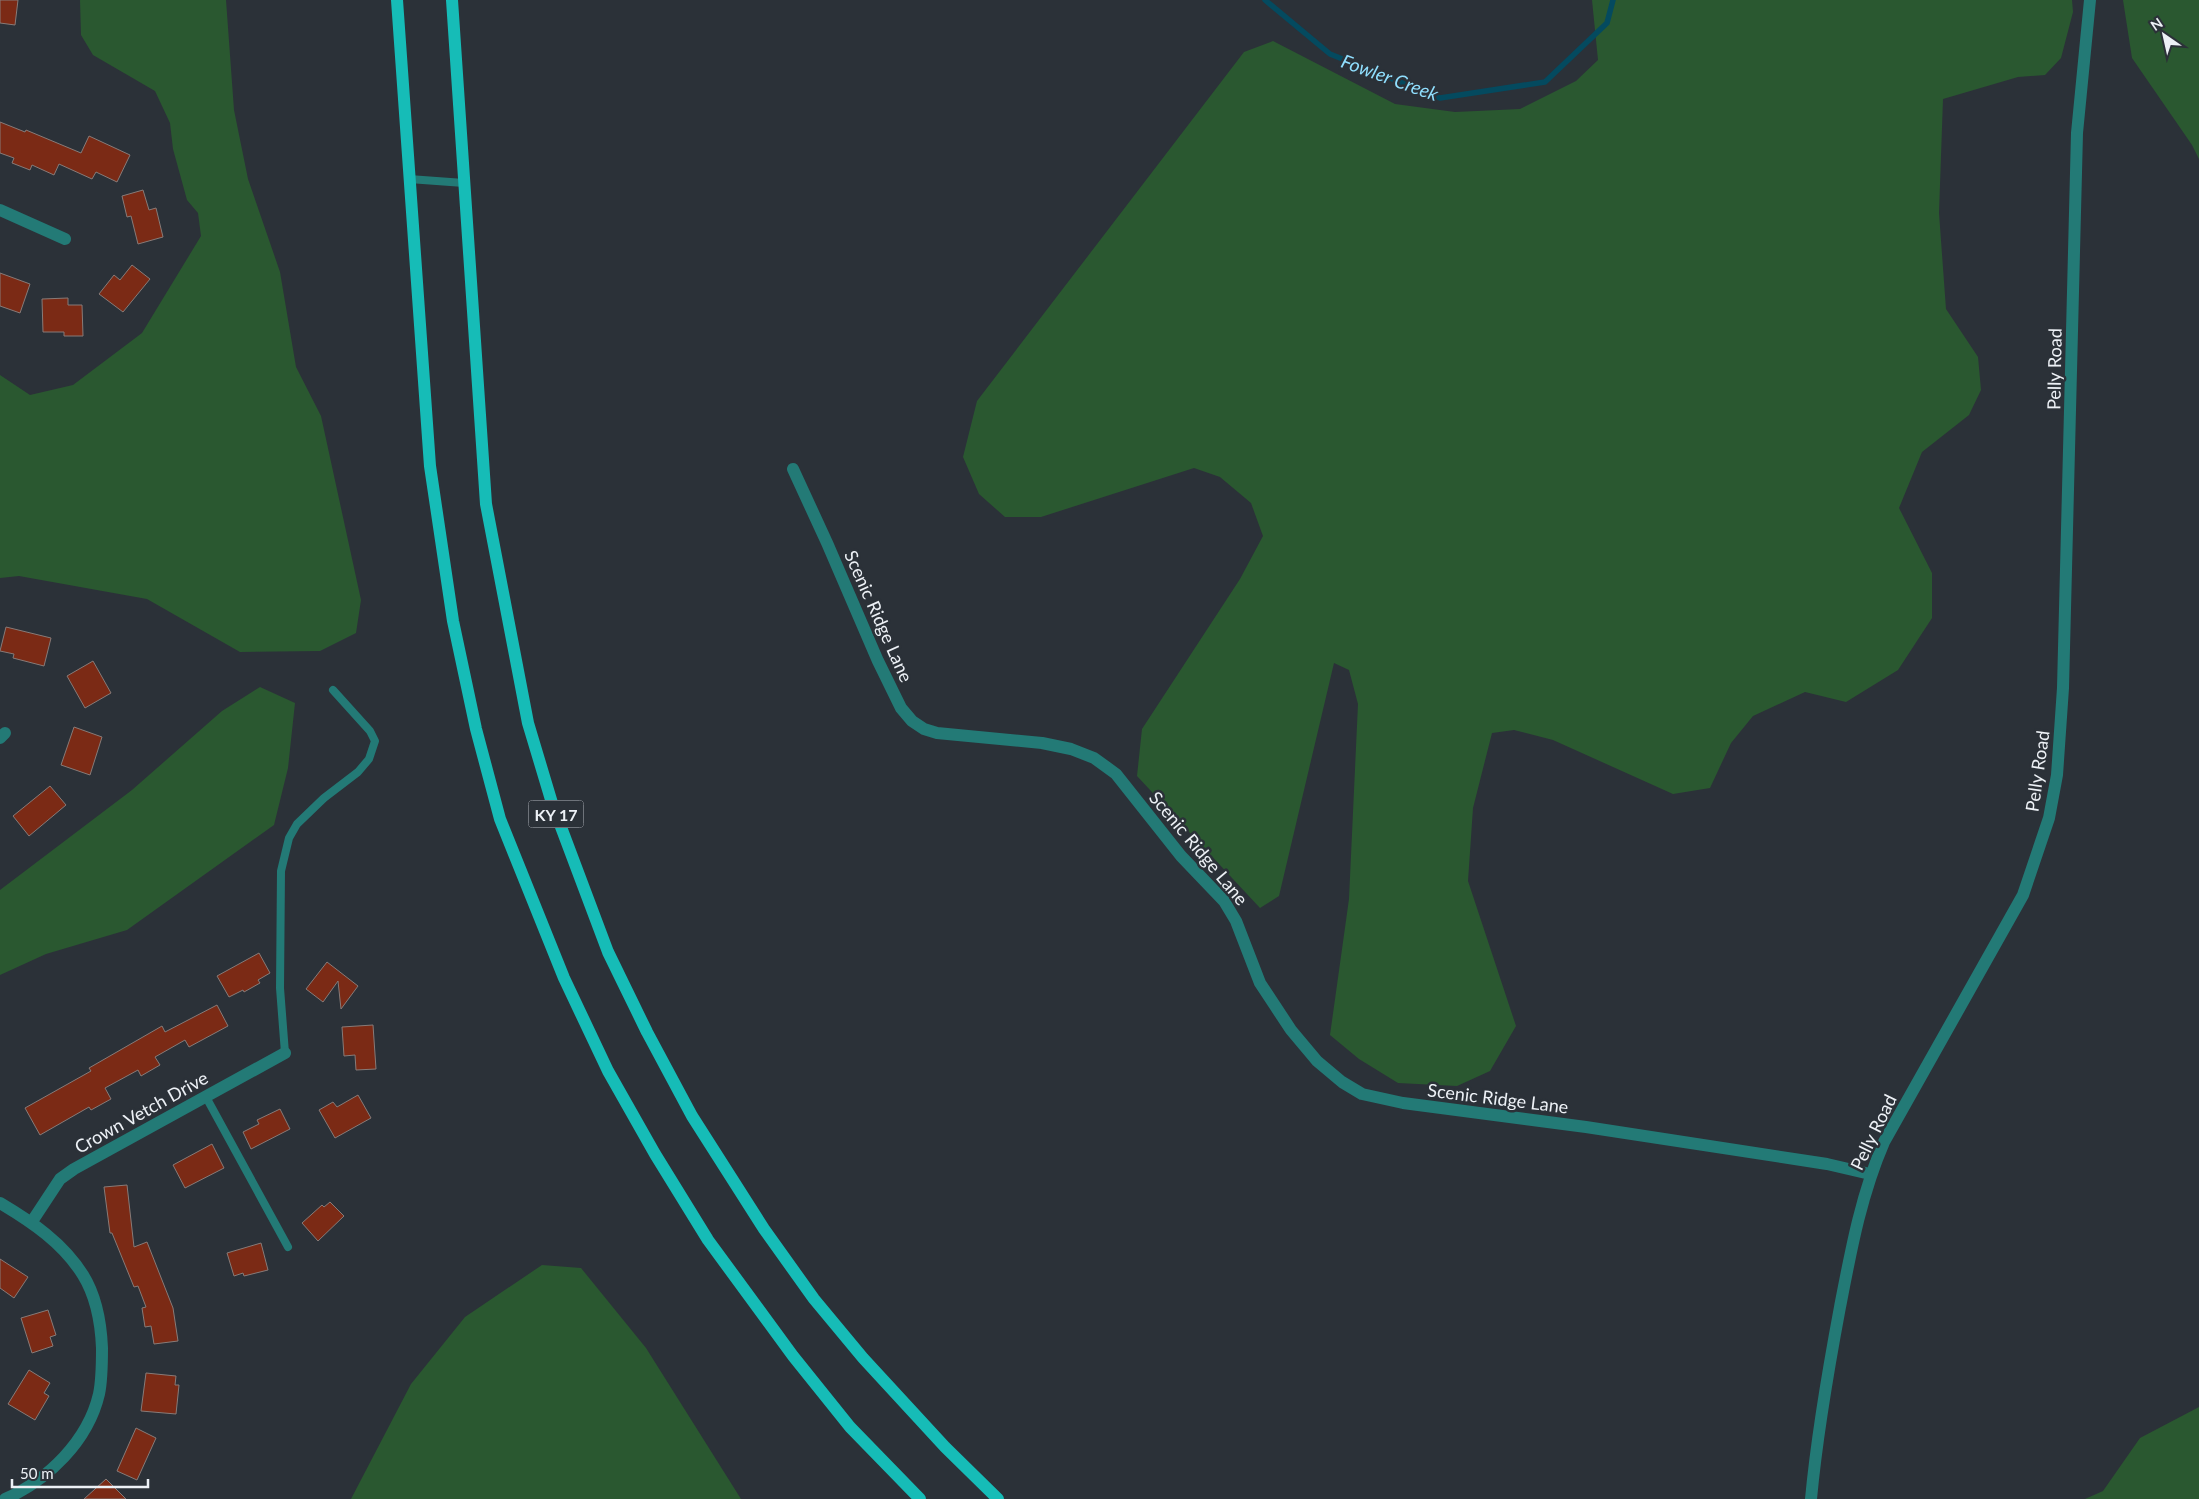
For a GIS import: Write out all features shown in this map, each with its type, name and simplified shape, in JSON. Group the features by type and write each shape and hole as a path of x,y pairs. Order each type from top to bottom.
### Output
{"main road":[{"name":"KY 17","path":"397,0 430,466 453,621 476,729 500,819 564,978 608,1071 655,1154 708,1240 793,1356 850,1427 920,1499"},
{"name":"KY 17","path":"452,0 486,504 528,723 552,803 608,952 646,1032 692,1116 764,1229 814,1299 863,1358 945,1448 998,1499"}],"street":[{"name":"Pelly Road","path":"1811,1499 1816,1444 1826,1379 1849,1262 1870,1174 1884,1142 2023,895 2049,818 2058,775 2063,688 2077,133 2090,0"},
{"path":"0,210 66,239"},
{"name":"Scenic Ridge Lane","path":"793,469 878,662 901,708 912,721 924,729 937,733 1042,743 1072,748 1094,758 1116,774 1182,856 1224,902 1236,921 1266,995 1318,1062 1342,1082 1362,1094 1392,1102 1596,1128 1827,1164 1870,1174"},
{"name":"Crown Vetch Drive","path":"31,1223 44,1200 60,1179 74,1169 285,1053"},
{"path":"0,1203 44,1231 68,1255 83,1276 94,1302 101,1332 102,1364 99,1394 88,1422 76,1442 54,1468 27,1488 5,1499"}],"lane":[{"path":"409,179 464,183"},
{"path":"285,1053 280,988 281,871 289,838 297,824 324,798 364,766 369,759 375,741 370,731 333,690"},
{"path":"206,1097 288,1247"}],"green space":[{"path":"80,0 226,0 234,110 248,179 280,272 296,367 321,416 361,600 356,633 320,651 240,652 147,599 19,576 0,578 0,375 30,395 73,385 142,333 201,236 198,213 187,200 173,149 170,123 155,91 93,55 81,35"},
{"path":"1592,0 2072,0 2073,12 2061,58 2045,75 2018,77 1943,99 1939,213 1946,309 1978,357 1981,390 1969,415 1922,452 1899,508 1932,573 1932,618 1898,670 1846,702 1805,692 1753,716 1731,743 1710,788 1673,794 1553,740 1514,730 1492,733 1473,808 1468,881 1516,1026 1490,1071 1457,1086 1398,1083 1359,1059 1330,1035 1349,899 1358,704 1349,670 1334,663 1279,896 1260,908 1137,776 1142,729 1240,579 1263,536 1251,503 1220,477 1194,468 1041,517 1005,517 979,494 963,457 977,401 1244,52 1273,41 1395,104 1455,112 1520,109 1576,81 1598,60"},
{"path":"2123,0 2199,0 2199,159 2192,145 2132,58"},
{"path":"260,687 295,703 288,768 274,825 127,930 46,954 0,975 0,890 132,790 222,711"},
{"path":"542,1265 581,1268 646,1348 741,1499 351,1499 411,1384 465,1317"},
{"path":"2199,1407 2199,1499 2085,1499 2103,1491 2140,1438"}],"building":[{"path":"0,0 18,0 15,25 0,23"},
{"path":"0,122 25,132 26,130 81,153 89,136 130,155 117,182 96,172 92,179 59,164 54,175 32,165 30,170 12,163 14,158 0,153"},
{"path":"143,190 149,210 156,208 163,237 138,244 131,216 127,217 122,196"},
{"path":"132,265 150,279 123,312 99,294 114,275 120,280"},
{"path":"0,273 30,284 20,313 0,306"},
{"path":"68,298 68,305 82,305 83,336 64,336 64,332 43,332 42,299"},
{"path":"6,627 51,638 44,666 13,658 14,654 0,651"},
{"path":"93,661 111,693 85,708 67,676"},
{"path":"74,727 102,737 90,775 61,765"},
{"path":"50,786 66,805 29,836 13,816"},
{"path":"259,953 270,973 258,980 260,983 244,992 243,990 229,997 217,976"},
{"path":"327,962 358,986 341,1009 338,981 323,1002 306,989"},
{"path":"217,1005 228,1026 189,1047 185,1040 155,1057 160,1065 141,1076 138,1070 105,1088 111,1099 91,1110 89,1107 40,1135 25,1108 91,1071 89,1068 162,1026 165,1032"},
{"path":"373,1025 376,1069 356,1070 355,1055 344,1056 342,1027"},
{"path":"358,1095 371,1118 335,1138 319,1110 333,1102 337,1107"},
{"path":"280,1109 290,1129 251,1149 243,1132 259,1124 257,1120"},
{"path":"212,1144 224,1168 185,1188 173,1165"},
{"path":"127,1185 134,1247 147,1242 173,1308 178,1341 154,1344 151,1326 145,1327 142,1308 146,1307 138,1286 134,1287 112,1233 110,1233 104,1187"},
{"path":"330,1202 344,1216 318,1241 302,1223 322,1205 324,1207"},
{"path":"261,1243 268,1270 244,1276 243,1273 234,1276 227,1253"},
{"path":"0,1259 28,1277 14,1298 0,1288"},
{"path":"48,1310 56,1335 50,1337 53,1346 32,1353 21,1318"},
{"path":"29,1370 50,1383 44,1393 49,1396 35,1420 8,1404"},
{"path":"146,1373 176,1376 175,1385 179,1385 176,1414 141,1411"},
{"path":"136,1428 156,1438 137,1480 117,1471"},
{"path":"106,1479 126,1499 84,1499"}],"waterway":[{"name":"Fowler Creek","path":"1265,0 1330,54 1440,98 1545,82 1607,23 1613,0"}]}
